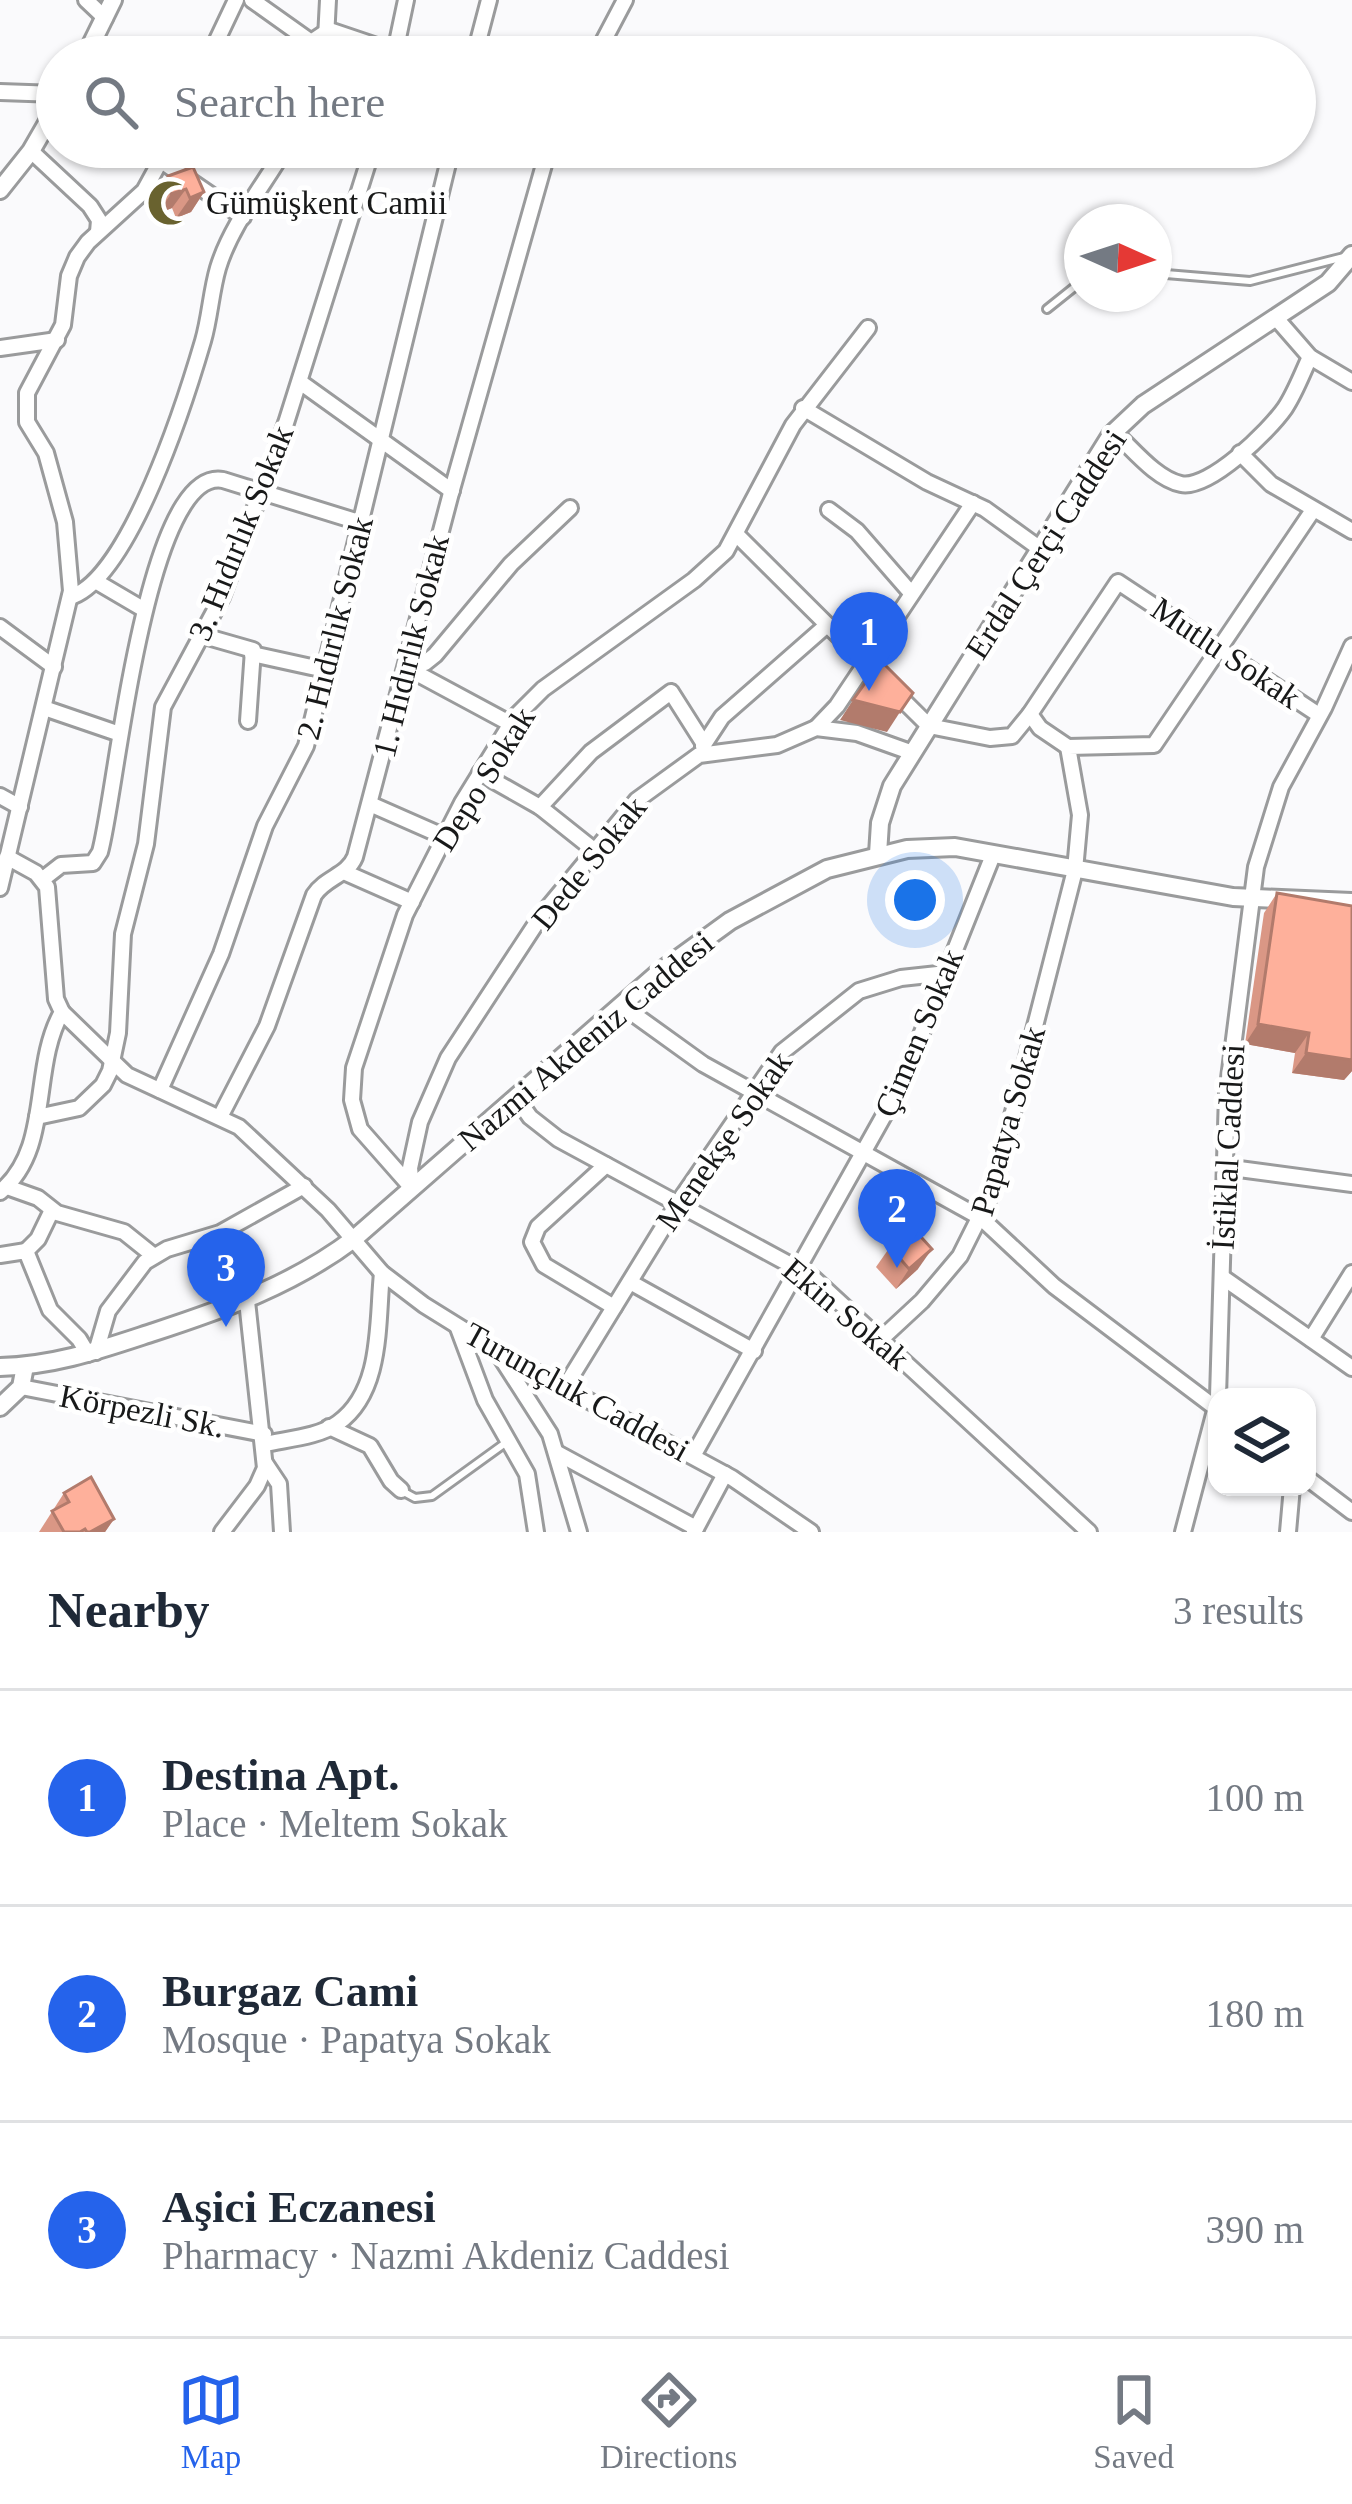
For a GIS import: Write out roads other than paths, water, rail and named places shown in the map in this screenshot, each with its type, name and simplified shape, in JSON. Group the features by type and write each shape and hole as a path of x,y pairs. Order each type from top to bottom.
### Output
{"street":[{"path":"86,0 105,18"},
{"path":"96,36 113,0"},
{"path":"219,36 236,0"},
{"path":"252,0 302,36"},
{"path":"328,0 328,36"},
{"path":"401,36 406,0"},
{"path":"479,36 488,0"},
{"path":"606,36 625,0"},
{"path":"320,36 329,30"},
{"path":"329,30 346,36"},
{"path":"0,92 36,93"},
{"path":"0,190 36,143"},
{"path":"31,152 36,157"},
{"path":"48,168 90,206 99,220 98,232"},
{"path":"0,888 70,597 71,561 59,496 46,453 30,430 26,413 30,385 67,314 72,267 82,249 144,191 156,168"},
{"path":"182,168 244,218"},
{"path":"70,597 97,582 162,464 204,340 218,268 274,168"},
{"name":"3. Hıdırlık Sokak","path":"113,1063 123,934 146,844 160,718 172,686 222,597 300,382 367,168"},
{"name":"2. Hıdırlık Sokak","path":"160,1090 221,954 265,826 306,746 447,168"},
{"name":"1. Hıdırlık Sokak","path":"220,1117 282,991 314,895 353,863 543,168"},
{"name":"Erdal Çerçi Caddesi","path":"878,854 884,806 913,753 1114,432 1143,405 1328,283 1352,257"},
{"path":"1276,318 1310,358 1352,382"},
{"name":"Depo Sokak","path":"412,1189 360,1129 352,1100 356,1056 412,902 445,838 511,724 543,689 714,563 736,535 803,408 868,328"},
{"path":"0,349 57,340"},
{"path":"1114,432 1164,476 1184,485 1206,480 1284,410 1310,358"},
{"path":"300,382 452,491"},
{"path":"803,408 897,465 973,503 1039,548"},
{"path":"1240,453 1271,484 1352,531"},
{"path":"43,879 55,867 90,865 98,857 143,610 160,559 200,482 212,478 362,523"},
{"path":"816,728 837,706 973,503"},
{"path":"407,668 435,655 500,576 570,508"},
{"path":"829,509 856,531 910,593"},
{"path":"736,535 929,726 990,738 1012,736 1030,714 1040,728 1068,748 1154,745 1313,510"},
{"path":"97,582 143,610"},
{"name":"Mutlu Sokak","path":"1030,714 1118,582 1319,715"},
{"path":"701,750 722,717 827,625"},
{"path":"0,627 53,668"},
{"path":"204,636 253,650 248,721"},
{"name":"İstiklal Caddesi","path":"1218,1388 1231,1049 1253,898 1269,816 1352,646"},
{"path":"252,654 325,670"},
{"path":"407,668 511,724"},
{"path":"540,807 591,752 671,692 701,750"},
{"path":"44,708 119,734"},
{"name":"Dede Sokak","path":"412,1189 410,1168 420,1122 442,1070 542,916 637,800 661,779 701,750 777,745 816,728 857,733 913,753"},
{"name":"Papatya Sokak","path":"880,1340 960,1256 998,1173 1076,870 1080,815 1068,748"},
{"path":"480,773 540,807 594,850"},
{"path":"0,796 20,807"},
{"path":"370,804 445,838"},
{"name":"Nazmi Akdeniz Caddesi","path":"0,1366 92,1353 247,1301 306,1273 352,1240 703,939 827,869 878,854 932,847 1253,898 1352,902"},
{"name":"Çimen Sokak","path":"693,1456 864,1154 917,1049 993,855"},
{"path":"7,856 43,879 50,897 54,980 62,1012 41,1069 31,1143 3,1190 38,1198 52,1210 124,1232 154,1256"},
{"path":"344,872 412,902"},
{"name":"Menekşe Sokak","path":"565,1387 678,1203 753,1092 798,1037 859,992 901,978 947,973"},
{"path":"621,1005 675,1046 981,1218 1054,1286 1208,1397"},
{"name":"Turunçluk Caddesi","path":"62,1012 127,1075 238,1127 304,1186 382,1273 458,1328 725,1474 812,1532"},
{"path":"37,1117 86,1103 113,1063"},
{"name":"Ekin Sokak","path":"516,1097 542,1128 800,1269 1089,1532"},
{"path":"607,1165 538,1227 532,1242 544,1264 614,1307"},
{"path":"1224,1167 1352,1184"},
{"path":"26,1251 50,1310 92,1353 118,1295 154,1256 220,1232 304,1186"},
{"path":"0,1256 26,1251 38,1239 52,1210"},
{"path":"264,1439 329,1427 359,1401 369,1382 382,1273"},
{"path":"1311,1339 1352,1273"},
{"path":"1222,1277 1352,1368"},
{"path":"630,1282 754,1351"},
{"path":"222,1532 257,1486 265,1463 247,1301"},
{"path":"458,1328 485,1400 527,1474 536,1532"},
{"path":"495,1349 542,1418 579,1532"},
{"path":"0,1407 21,1387 25,1366"},
{"name":"Körpezli Sk.","path":"21,1387 264,1439"},
{"path":"329,1427 370,1446 401,1490"},
{"name":"İstiklal Caddesi","path":"1183,1532 1208,1438"},
{"path":"556,1453 695,1530 725,1474"},
{"path":"265,1463 279,1484 282,1532"},
{"path":"1316,1485 1352,1512"},
{"path":"1288,1532 1291,1496"}],"lane":[{"path":"1172,274 1250,281 1352,257"},
{"path":"1047,310 1064,296"},
{"path":"401,1490 416,1498 432,1496 508,1442"}],"place":[{"name":"Gümüşkent Camii","path":"170,203"},
{"name":"Destina Apt.","path":"869,691"},
{"name":"Burgaz Cami","path":"897,1268"},
{"name":"Aşici Eczanesi","path":"226,1327"}]}
